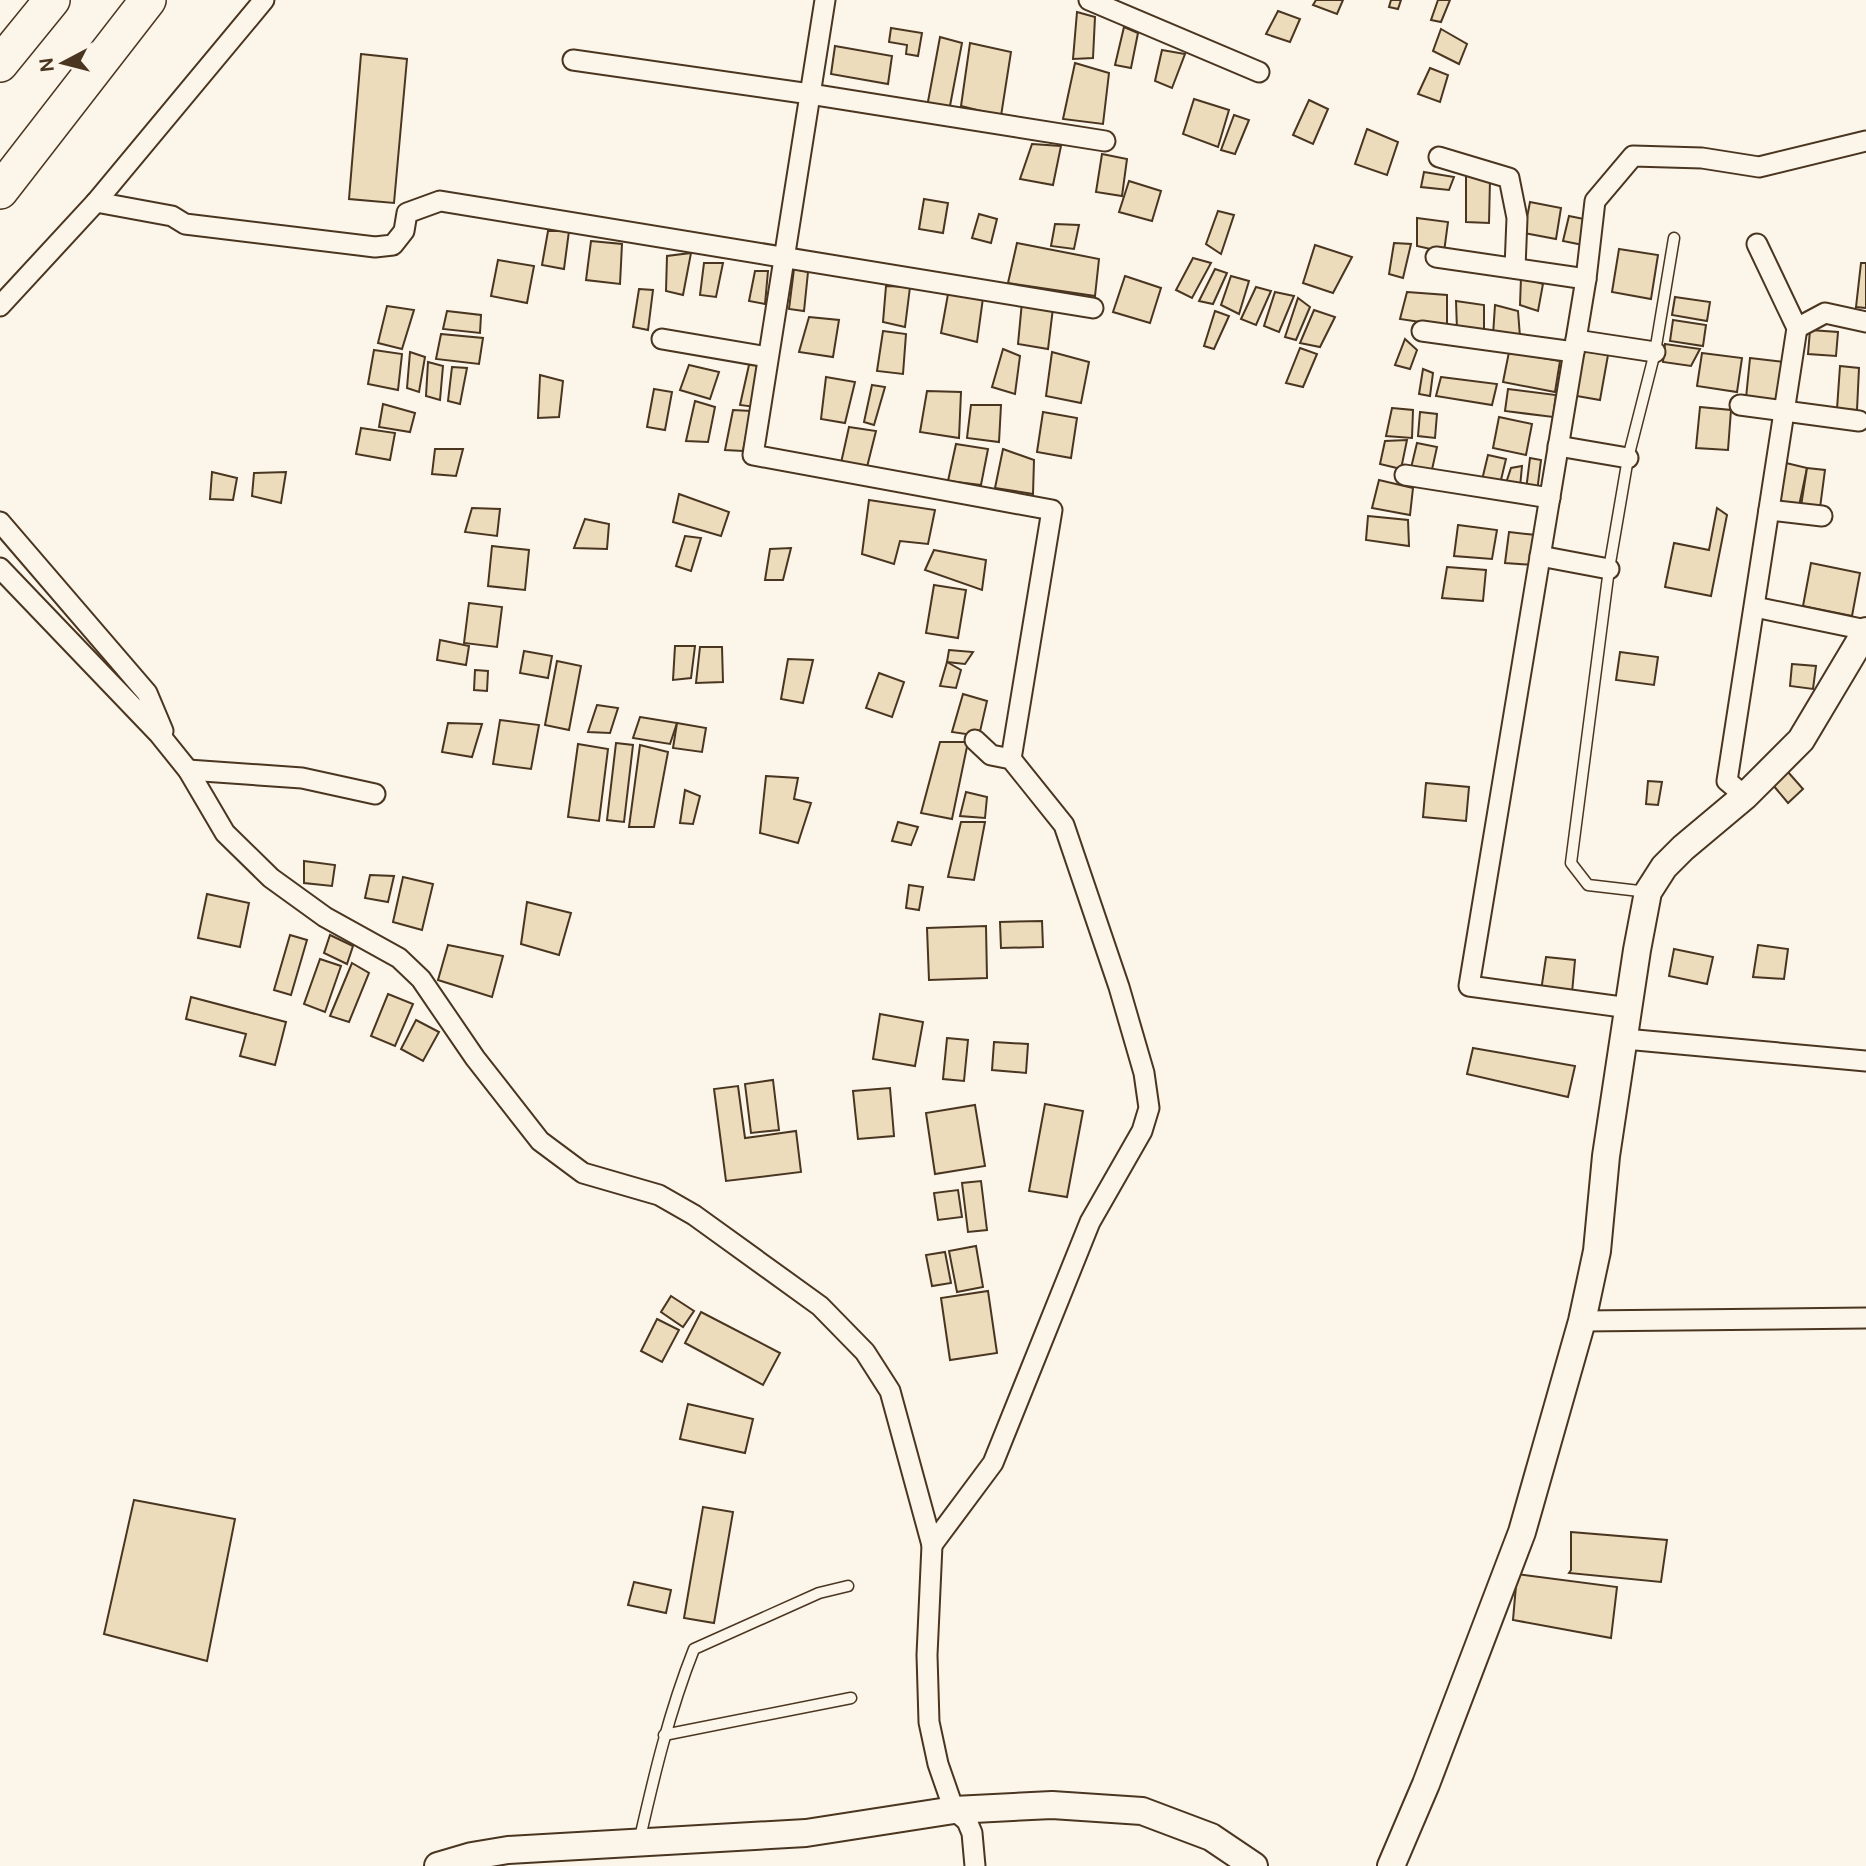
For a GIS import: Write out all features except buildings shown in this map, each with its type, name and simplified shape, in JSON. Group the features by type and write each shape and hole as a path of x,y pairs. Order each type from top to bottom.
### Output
{"highway":[{"path":"0,64 52,0"},
{"path":"0,191 149,0"}],"street":[{"path":"0,306 96,202 264,0"},
{"path":"825,0 753,455 1052,510 1011,759"},
{"path":"1089,0 1259,72"},
{"path":"573,60 1105,141"},
{"path":"1629,1008 1469,986 1586,279 1595,201 1633,156 1702,158 1759,167 1866,141"},
{"path":"1439,157 1509,178 1517,218 1515,268"},
{"path":"96,202 172,216 185,224 375,247 393,245 404,231 407,212 440,201 1093,307"},
{"path":"1745,796 1727,781 1797,328 1757,244"},
{"path":"1436,257 1586,279"},
{"path":"1797,328 1825,313 1866,322"},
{"path":"1422,331 1656,352"},
{"path":"662,339 767,357"},
{"path":"1740,405 1859,421"},
{"path":"1558,446 1629,458"},
{"path":"1405,475 1550,498"},
{"path":"1769,510 1822,516"},
{"path":"0,522 147,693 168,745"},
{"path":"1540,556 1609,569"},
{"path":"0,568 168,745 188,770 225,833 271,878 325,917 399,958 421,979 475,1058 540,1141 583,1173 659,1195 694,1215 820,1306 865,1352 890,1391 933,1545 927,1654 929,1722 937,1764 954,1810 967,1821 972,1833 975,1866"},
{"path":"1391,1866 1426,1784 1522,1532 1582,1321 1597,1251 1606,1156 1648,892 1664,867 1683,848 1745,796 1801,740 1866,631 1755,607"},
{"path":"933,1545 993,1464 1090,1222 1142,1131 1149,1108 1144,1073 1119,986 1064,825 1011,759 991,755 975,740"},
{"path":"188,770 302,778 375,794"},
{"path":"1625,1039 1866,1061"},
{"path":"1582,1321 1866,1318"},
{"path":"438,1866 472,1856 508,1850 806,1833 954,1810 1052,1805 1142,1811 1211,1838 1254,1866"}],"lane":[{"path":"1648,892 1588,885 1571,863 1609,569 1629,458 1656,352 1674,238"},
{"path":"639,1843 664,1735 694,1649 819,1593 848,1586"},
{"path":"664,1735 852,1698"}]}
